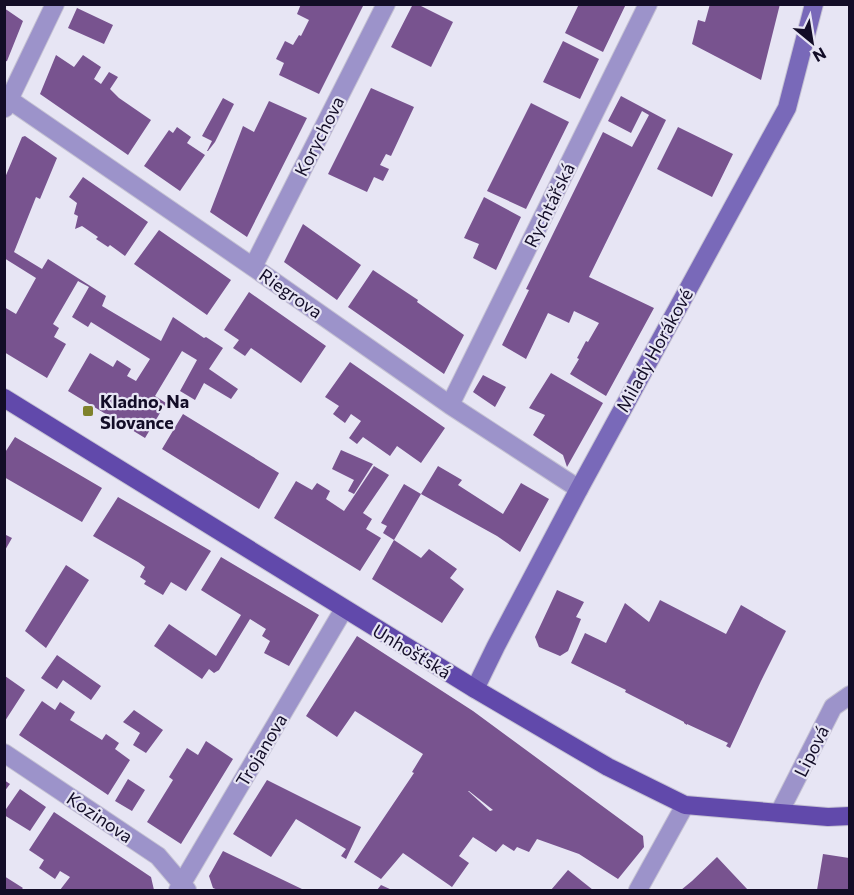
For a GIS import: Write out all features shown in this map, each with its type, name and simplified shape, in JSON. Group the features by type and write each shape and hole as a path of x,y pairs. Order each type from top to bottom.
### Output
{"main road":[{"name":"Milady Horákové","path":"474,689 579,489 787,108 814,4"},
{"name":"Unhošťská","path":"4,398 474,689 608,767 686,806 828,817 849,816"}],"street":[{"path":"6,102 55,4"},
{"name":"Korychova","path":"253,267 386,4"},
{"name":"Rychtářská","path":"450,405 648,4"},
{"name":"Riegrova","path":"6,102 253,267 450,405 579,489"},
{"name":"Trojanova","path":"182,889 344,609"},
{"name":"Lipová","path":"779,813 833,707 849,695"},
{"name":"Kozinova","path":"4,753 158,856 182,889"},
{"path":"638,891 686,806"}],"building":[{"path":"301,4 364,4 319,94 279,75 284,63 276,59 285,41 293,45 299,35 301,36 309,20 297,14"},
{"path":"413,4 453,22 431,67 391,47"},
{"path":"579,4 626,4 603,52 565,33"},
{"path":"710,4 780,4 761,80 692,44 698,20 705,22"},
{"path":"4,8 23,21 7,61 4,62"},
{"path":"77,8 113,25 104,44 68,28"},
{"path":"563,41 599,59 580,99 543,82"},
{"path":"56,55 74,67 83,55 101,67 94,79 101,84 109,72 118,77 110,89 151,120 128,155 40,94"},
{"path":"371,88 414,107 391,156 386,154 380,165 389,169 383,181 374,177 367,192 328,174"},
{"path":"621,96 666,120 589,277 654,308 606,396 570,374 586,341 588,342 599,323 574,311 569,323 548,313 526,359 502,345 529,290 526,289 603,132 632,147 649,115 642,111 631,133 608,121"},
{"path":"223,98 234,104 215,142 207,151 212,141 202,136"},
{"path":"269,101 307,118 247,237 210,212 243,126 254,132"},
{"path":"531,103 569,122 526,209 487,191"},
{"path":"177,127 191,137 187,143 205,155 180,191 144,166 169,130 173,133"},
{"path":"678,127 733,154 712,197 657,169"},
{"path":"25,136 57,158 40,199 36,197 14,252 42,269 48,259 106,296 102,306 161,341 173,317 223,348 209,369 238,389 231,399 204,383 195,400 180,391 197,360 182,351 155,396 166,403 145,438 68,391 90,353 113,367 117,360 131,369 127,376 136,381 150,359 91,322 88,327 72,317 89,287 78,281 53,324 59,328 54,337 66,344 47,378 4,352 4,307 16,314 36,278 4,258 4,180 22,137"},
{"path":"83,177 148,222 125,256 110,245 108,247 96,239 98,237 82,226 75,229 78,216 74,214 77,203 69,197"},
{"path":"484,197 521,217 496,270 473,258 479,244 464,238"},
{"path":"303,224 361,265 337,300 284,262"},
{"path":"159,230 231,280 207,315 134,264"},
{"path":"373,270 464,335 444,374 348,307"},
{"path":"249,292 326,346 301,383 251,348 245,356 233,348 239,340 224,330"},
{"path":"350,362 445,428 421,463 397,446 390,456 363,437 357,444 349,438 361,421 351,414 345,423 333,414 339,406 325,397"},
{"path":"551,373 603,403 567,467 563,455 533,435 545,415 529,408"},
{"path":"483,375 506,387 495,407 473,392"},
{"path":"183,414 279,473 259,509 162,449"},
{"path":"15,437 102,488 82,522 4,477 4,454"},
{"path":"341,450 373,464 354,494 348,491 354,480 332,469"},
{"path":"374,466 389,475 363,513 372,519 366,529 381,538 360,571 274,518 296,481 312,490 317,483 330,491 326,499 344,511"},
{"path":"438,466 462,480 458,485 503,514 521,483 549,499 520,552 497,536 421,494"},
{"path":"404,484 421,494 394,540 383,533 387,526 381,523"},
{"path":"118,497 211,551 186,591 171,582 163,595 144,584 146,581 140,577 145,567 93,536"},
{"path":"4,534 12,538 4,552"},
{"path":"394,540 421,558 429,549 457,569 450,578 464,589 442,623 372,579"},
{"path":"221,557 319,615 289,666 264,653 270,641 262,636 266,629 250,619 219,670 214,673 209,669 202,679 154,646 169,624 216,656 241,615 201,590"},
{"path":"66,565 89,580 46,648 25,631"},
{"path":"557,590 584,602 576,617 581,619 568,651 560,656 539,647 535,637"},
{"path":"660,600 726,634 741,605 786,631 730,748 726,746 728,743 687,725 625,692 626,690 571,663 585,633 606,643 625,603 649,622"},
{"path":"357,636 473,711 643,836 644,847 618,879 579,854 537,839 529,852 517,847 514,851 503,844 496,852 473,837 459,856 469,863 452,887 403,853 381,879 354,862 414,773 412,772 423,754 355,711 337,737 306,716","holes":["469,791 493,810 490,811"]},
{"path":"57,655 101,686 91,700 63,680 57,689 41,678"},
{"path":"5,676 25,690 5,721"},
{"path":"42,701 55,710 60,702 75,712 70,720 102,740 106,734 119,743 115,749 130,760 108,795 19,735"},
{"path":"134,710 163,730 146,753 133,745 140,733 123,722"},
{"path":"206,741 233,759 181,844 147,822 173,780 169,777 187,748 198,755"},
{"path":"128,779 145,790 132,811 115,801"},
{"path":"4,780 10,784 4,792"},
{"path":"267,780 361,827 346,859 341,856 346,849 296,819 271,857 233,834"},
{"path":"20,789 46,807 30,831 4,815"},
{"path":"54,812 151,877 154,890 60,890 70,877 60,871 55,879 39,868 44,860 29,850"},
{"path":"223,851 304,890 218,890 213,888 209,876"},
{"path":"823,854 849,858 849,890 817,890"},
{"path":"717,857 748,890 681,890 692,881"},
{"path":"568,870 593,890 551,890"},
{"path":"4,876 23,888 21,890 4,889"},
{"path":"381,885 392,890 377,890"}],"place":[{"name":"Kladno, Na Slovance","path":"88,411"}]}
